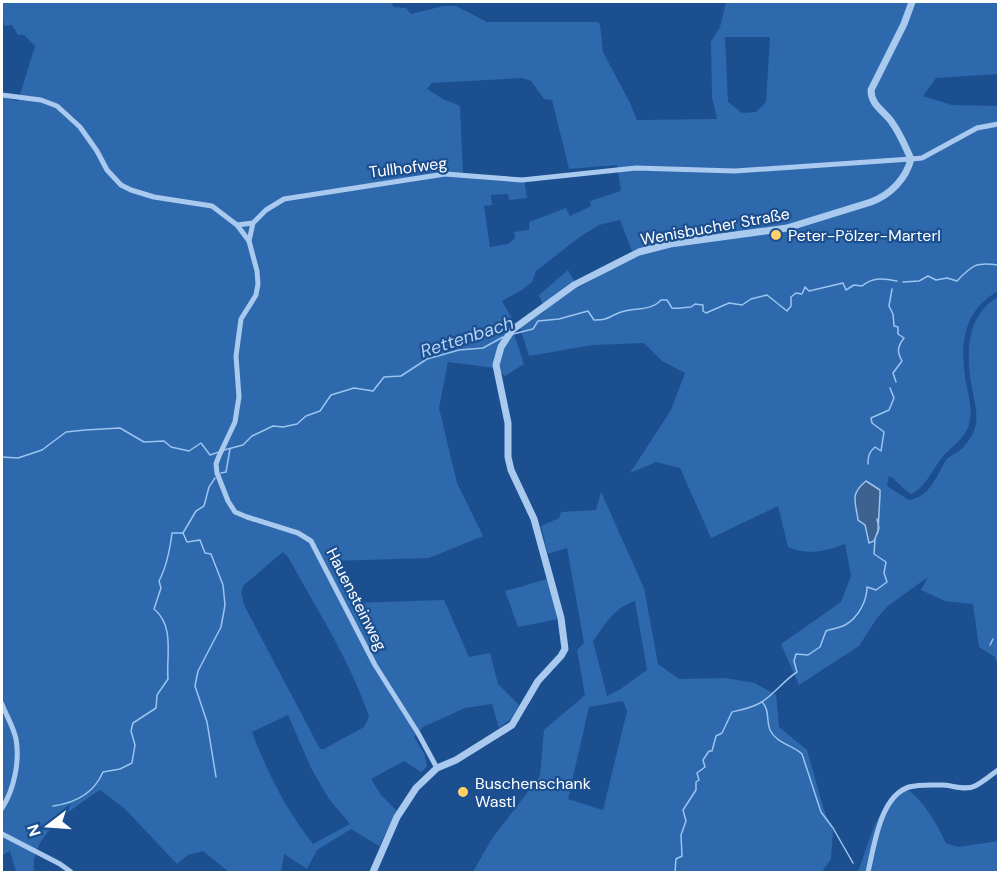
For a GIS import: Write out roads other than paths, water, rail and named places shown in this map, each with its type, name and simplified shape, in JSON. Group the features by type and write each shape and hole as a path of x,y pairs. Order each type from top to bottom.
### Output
{"street":[{"path":"911,159 890,120 871,98 871,90 904,24 912,2"},
{"path":"2,95 41,99 57,106 87,135 114,179 131,190 164,199 212,206 237,225 254,223 249,241"},
{"name":"Tullhofweg","path":"254,223 266,210 284,199 445,174 522,180 625,168 735,171 922,158 977,128 999,124"},
{"name":"Wenisbucher Straße","path":"374,873 380,852 403,806 416,788 438,768 512,725 538,681 565,650 561,618 534,519 508,457 508,423 496,365 498,354 512,330 574,285 639,252 679,243 787,228 880,199 904,176 911,159"},
{"name":"Hauensteinweg","path":"237,225 249,241 258,284 256,295 241,319 236,366 239,397 235,422 216,464 228,501 235,512 298,533 311,541 375,665 438,768"},
{"path":"2,704 16,738 18,759 2,808"},
{"path":"868,873 879,826 886,809 898,793 918,786 948,785 970,788 999,770"},
{"path":"2,834 60,864 71,873"}],"waterway":[{"name":"Rettenbach","path":"903,282 919,281 928,276 936,280 947,278 957,281 975,266 998,265"},
{"name":"Rettenbach","path":"513,334 533,329 538,321 559,319 588,311 594,320 603,319 626,311 652,306 661,300 667,300 672,308 703,305 703,311 706,313 729,303 742,305 751,299 767,295 787,311 791,306 791,297 796,293 802,294 805,287 809,291 843,283 846,290 854,285 862,286 874,280 897,281"},
{"path":"892,289 889,306 893,314 894,326 898,327 898,334 904,338 898,350 902,361 893,373 896,382"},
{"name":"Rettenbach","path":"224,450 243,445 252,436 273,426 283,427 297,424 306,416 320,411 331,395 354,388 373,391 384,377 401,376 427,359 459,350 483,348 503,337"},
{"path":"868,464 869,454 873,449 875,447 881,451 884,432 872,423 871,418 889,410 894,398 890,388"},
{"name":"Rettenbach","path":"2,457 18,458 42,450 66,432 120,428 144,442 164,441 171,447 189,451 201,443 210,455 219,452"},
{"path":"221,473 226,472 230,449"},
{"path":"53,806 83,796 94,786 103,772 120,769 132,763 135,745 131,731 133,723 156,708 157,695 168,679 167,633 161,616 154,609 161,588 159,581 168,557 172,533 183,533 196,511 204,506 209,487 215,478"},
{"path":"877,519 879,528 877,534"},
{"path":"183,533 187,542 200,540 205,553 211,554 223,585 225,605 221,627 198,671 195,686 207,722 216,777"},
{"path":"675,872 676,859 682,856 681,835 686,821 683,810 696,790 696,782 699,780 697,773 705,767 703,760 709,751 712,751 716,736 722,733 732,712 760,703 797,672 794,661 796,654 808,655 820,647 826,631 845,625 854,618 863,603 867,587 876,590 887,582 884,573 886,562 874,554 875,539"},
{"path":"990,645 993,639"},
{"path":"762,702 766,708 770,730 773,734 802,754 821,812 853,863"}],"place":[{"name":"Peter-Pölzer-Marterl","path":"776,235"},
{"name":"Buschenschank Wastl","path":"463,792"}]}
